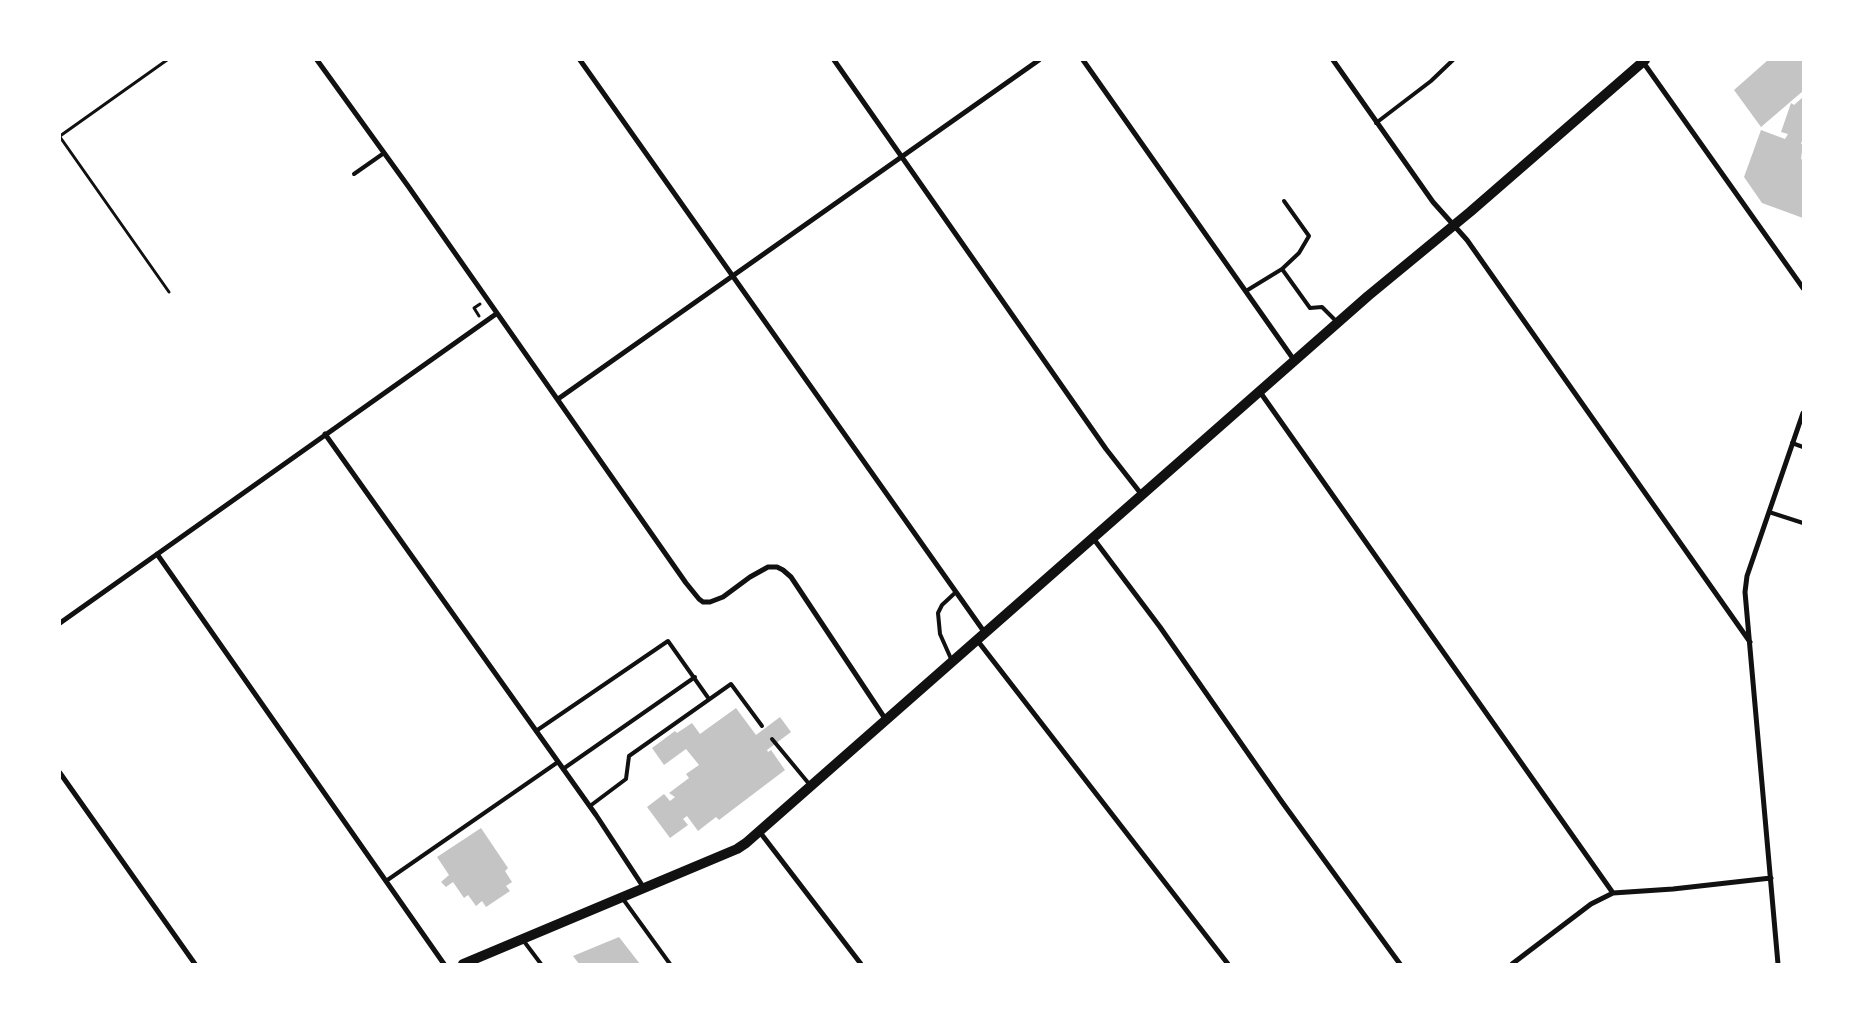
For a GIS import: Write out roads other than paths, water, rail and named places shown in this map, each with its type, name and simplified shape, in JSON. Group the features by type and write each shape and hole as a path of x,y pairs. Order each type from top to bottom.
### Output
{"main road":[{"path":"464,964 737,849 1338,323 1643,61"}],"street":[{"path":"317,60 699,599 704,602 710,602 723,597 750,577 768,567 777,566 791,577 886,720"},
{"path":"580,60 956,592 981,636 1228,964"},
{"path":"834,60 1106,449 1142,495"},
{"path":"558,399 1039,60"},
{"path":"1083,60 1295,361"},
{"path":"1333,60 1433,202 1467,240 1750,642"},
{"path":"1643,61 1803,288"},
{"path":"60,622 496,314"},
{"path":"1260,392 1613,893"},
{"path":"1778,964 1745,603 1747,576 1803,413"},
{"path":"325,434 590,806 644,888"},
{"path":"1093,538 1160,627 1282,802 1400,964"},
{"path":"157,554 444,964"},
{"path":"60,773 195,964"},
{"path":"759,831 861,964"},
{"path":"1512,964 1591,904 1613,893 1673,889 1771,878"}],"lane":[{"path":"1376,123 1431,81 1453,60"},
{"path":"354,174 384,153"},
{"path":"1246,292 1282,269 1299,253 1309,236 1284,201"},
{"path":"1282,269 1310,308 1322,307 1338,323"},
{"path":"1792,444 1803,448"},
{"path":"1769,512 1803,523"},
{"path":"952,662 940,634 938,613 942,606 956,592"},
{"path":"536,731 668,641 710,699"},
{"path":"564,769 695,677"},
{"path":"590,806 626,779 629,756 731,684 762,726"},
{"path":"772,739 811,786"},
{"path":"386,881 558,762"},
{"path":"622,897 670,964"},
{"path":"522,939 541,964"}]}
